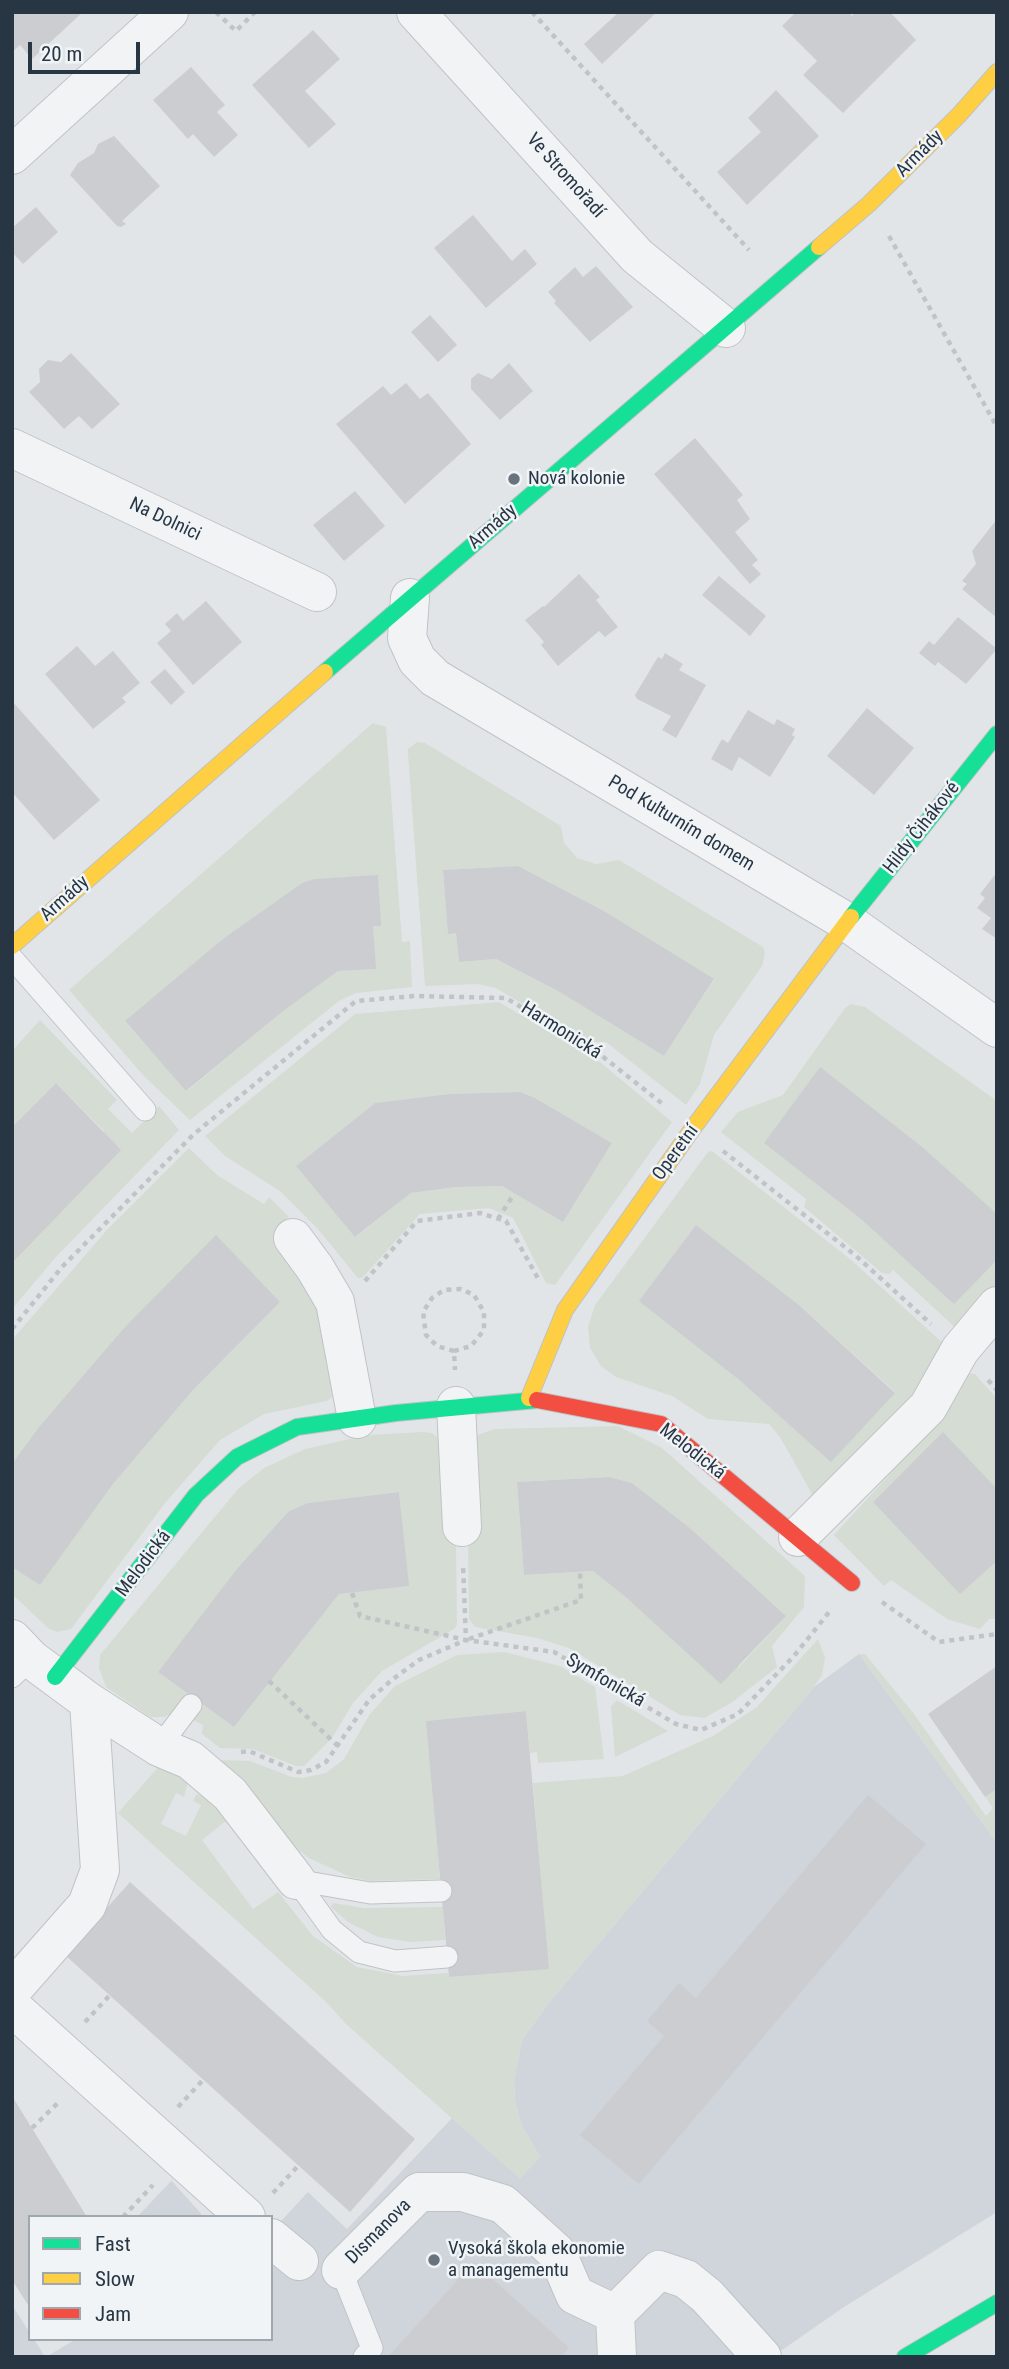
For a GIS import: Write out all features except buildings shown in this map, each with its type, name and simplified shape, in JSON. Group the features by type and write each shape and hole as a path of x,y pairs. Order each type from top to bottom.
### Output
{"street":[{"path":"12,155 169,12"},
{"name":"Ve Stromořadí","path":"416,12 637,256 726,328"},
{"name":"Armády","path":"12,946 410,598 869,204 959,115 997,72"},
{"name":"Na Dolnici","path":"12,448 317,592"},
{"name":"Pod Kulturním domem","path":"410,598 407,638 417,660 435,678 847,922 997,1028"},
{"name":"Hildy Čihákové","path":"847,922 997,734"},
{"name":"Operetní","path":"529,1398 565,1310 693,1128 847,922"},
{"path":"293,1238 316,1268 335,1303 356,1419"},
{"path":"798,1537 928,1407 960,1350 997,1306"},
{"name":"Melodická","path":"28,1663 99,1624 196,1495 237,1457 297,1427 529,1398 661,1424 852,1583"},
{"path":"456,1406 462,1527"},
{"path":"28,1663 159,1747 190,1760 230,1794 296,1880"},
{"path":"12,1990 87,1905 100,1870 89,1702"},
{"path":"12,2007 256,2209"},
{"name":"Dismanova","path":"341,2270 419,2192 463,2192 503,2204 557,2253 575,2295 615,2315"},
{"path":"617,2357 615,2315 659,2270 686,2278 697,2287 762,2357"},
{"path":"905,2357 997,2303"},
{"path":"951,2348 967,2320"}],"lane":[{"path":"12,958 145,1110"},
{"path":"159,1747 191,1705"},
{"path":"296,1880 370,1894 442,1891"},
{"path":"296,1880 332,1930 359,1952 395,1961 447,1958"},
{"path":"341,2270 372,2348 364,2357"}],"path":[{"path":"216,12 236,31 255,12"},
{"path":"532,12 748,250"},
{"path":"869,204 997,427"},
{"name":"Harmonická","path":"12,1329 62,1267 194,1134 356,1001 415,996 506,998 597,1052 855,1255 960,1350 997,1390"},
{"path":"498,1219 514,1194"},
{"path":"364,1282 417,1221 480,1213 506,1221 548,1297 565,1310"},
{"path":"461,1289 474,1295 484,1312 484,1330 471,1346 454,1351 437,1346 426,1335 423,1312 432,1298 444,1290 461,1289"},
{"path":"454,1351 456,1406"},
{"path":"462,1527 466,1640"},
{"path":"230,1752 249,1751 298,1772 326,1762 369,1700 393,1679 419,1660 466,1640 581,1600 580,1572"},
{"path":"852,1583 939,1642 997,1634"},
{"name":"Symfonická","path":"352,1593 360,1616 466,1640 554,1652 676,1724 701,1730 738,1714 794,1656 852,1583"},
{"path":"269,1681 338,1746"},
{"path":"78,2030 110,1995"},
{"path":"171,2115 203,2080"},
{"path":"32,2128 67,2094"},
{"path":"256,2209 298,2165"},
{"path":"125,2215 159,2179"}],"shaded area":[{"path":"373,723 386,727 402,942 410,941 412,987 356,993 339,1001 190,1120 143,1075 69,990","holes":["378,876 380,926 373,926 375,969 338,971 282,1012 187,1091 125,1022 224,938 302,883 315,879"]},
{"path":"417,742 425,743 561,826 564,843 577,858 596,864 619,860 763,947 765,954 762,966 714,1035 700,1084 686,1105 606,1042 587,1042 496,988 477,984 425,986 408,749","holes":["518,866 604,911 714,980 664,1056 558,991 496,959 459,962 456,933 448,933 443,870"]},
{"path":"499,1002 600,1062 672,1122 555,1285 546,1283 513,1218 489,1208 420,1214 362,1278 358,1278 317,1228 280,1191 225,1156 205,1136 355,1014","holes":["520,1092 612,1143 563,1222 502,1186 456,1187 411,1193 356,1237 296,1166 375,1103 449,1094"]},
{"path":"851,1004 865,1007 997,1101 997,1214 820,1068 764,1143 862,1220 954,1303 997,1260 997,1293 960,1332 893,1270 889,1274 882,1273 804,1207 806,1199 721,1132 738,1112 783,1095 845,1008"},
{"path":"40,1020 117,1100 108,1109 132,1133 159,1106 179,1130 55,1258 12,1309 12,1263 33,1238 104,1131 56,1083 12,1127 12,1051"},
{"path":"189,1148 217,1175 264,1204 269,1197 289,1217 280,1224 321,1305 332,1397 327,1401 264,1414 220,1440 165,1503 71,1629 57,1632 48,1628 12,1594 12,1567 40,1584 113,1484 193,1390 280,1302 216,1236 12,1464 12,1340 106,1231"},
{"path":"712,1151 850,1259 944,1344 917,1399 817,1503 780,1437 769,1424 708,1419 672,1396 616,1377 601,1366 590,1348 588,1327 595,1305 708,1152","holes":["696,1225 799,1305 895,1392 831,1461 737,1378 655,1282"]},
{"path":"968,1373 975,1374 997,1399 997,1489 943,1433 873,1502 960,1593 997,1561 997,1619 989,1619 980,1629 947,1619 891,1580 884,1586 834,1535 945,1414"},
{"path":"618,1426 662,1448 805,1576 804,1607 772,1646 777,1667 731,1703 704,1718 680,1715 569,1648 537,1638 475,1627 469,1619 468,1541 476,1436 494,1429","holes":["609,1477 632,1483 690,1528 786,1616 739,1667 628,1599 593,1571 524,1575 517,1482"]},
{"path":"423,1432 432,1433 438,1438 446,1501 456,1545 457,1625 454,1629 382,1671 353,1703 332,1738 304,1766 296,1766 253,1749 220,1748 202,1734 203,1725 175,1711 165,1717 150,1717 106,1687 99,1668 100,1655 238,1489 264,1468 305,1449 368,1435","holes":["399,1492 408,1586 339,1594 234,1727 158,1672 289,1511 308,1503"]},
{"path":"818,1639 825,1658 822,1675 814,1687 548,2004 522,2040 514,2081 515,2101 521,2124 540,2157 520,2179 346,2024 326,2002 118,1813 160,1765 188,1782 184,1797 176,1793 161,1824 186,1836 201,1805 193,1801 197,1794 208,1798 226,1821 202,1840 253,1909 278,1892 313,1936 357,1967 403,1976 448,1973 449,1977 548,1968 533,1783 623,1776 713,1736 757,1707"},
{"path":"504,1652 560,1666 595,1687 604,1759 538,1763 537,1752 530,1753 526,1711 427,1721 440,1879 371,1881 350,1877 309,1858 291,1844 218,1760 250,1761 292,1777 303,1778 326,1773 344,1759 370,1714 395,1686 457,1655"},
{"path":"859,1654 997,1843 997,2212 844,2307 772,2357 46,2357 73,2341 273,2341 273,2230 308,2192 347,2229 452,2118 520,2178 540,2157 521,2124 515,2101 514,2081 522,2040 548,2004 814,1687"},
{"path":"859,1654 865,1654 914,1714 986,1816 993,1808 985,1797 997,1789 997,1843"},
{"path":"617,1700 668,1731 615,1757 611,1706"},
{"path":"333,1903 364,1908 443,1907 445,1940 411,1942 378,1937 348,1922 331,1907"},
{"path":"171,2181 202,2215 139,2215"},
{"path":"12,2305 28,2330 28,2341 35,2341 45,2357 12,2357"}],"traffic: fast":[{"path":"325,672 819,247"},
{"path":"851,917 997,734"},
{"path":"55,1677 196,1495 237,1457 297,1427 396,1413 537,1400"},
{"path":"905,2357 997,2303"}],"traffic: slow":[{"path":"819,247 869,204 959,115 997,72"},
{"path":"12,946 325,672"},
{"path":"529,1398 565,1310 693,1128 851,917"}],"traffic: jam":[{"path":"537,1400 661,1424 852,1583"}],"place":[{"name":"Nová kolonie","path":"514,479"},
{"name":"Vysoká škola ekonomie a managementu","path":"434,2260"}]}
